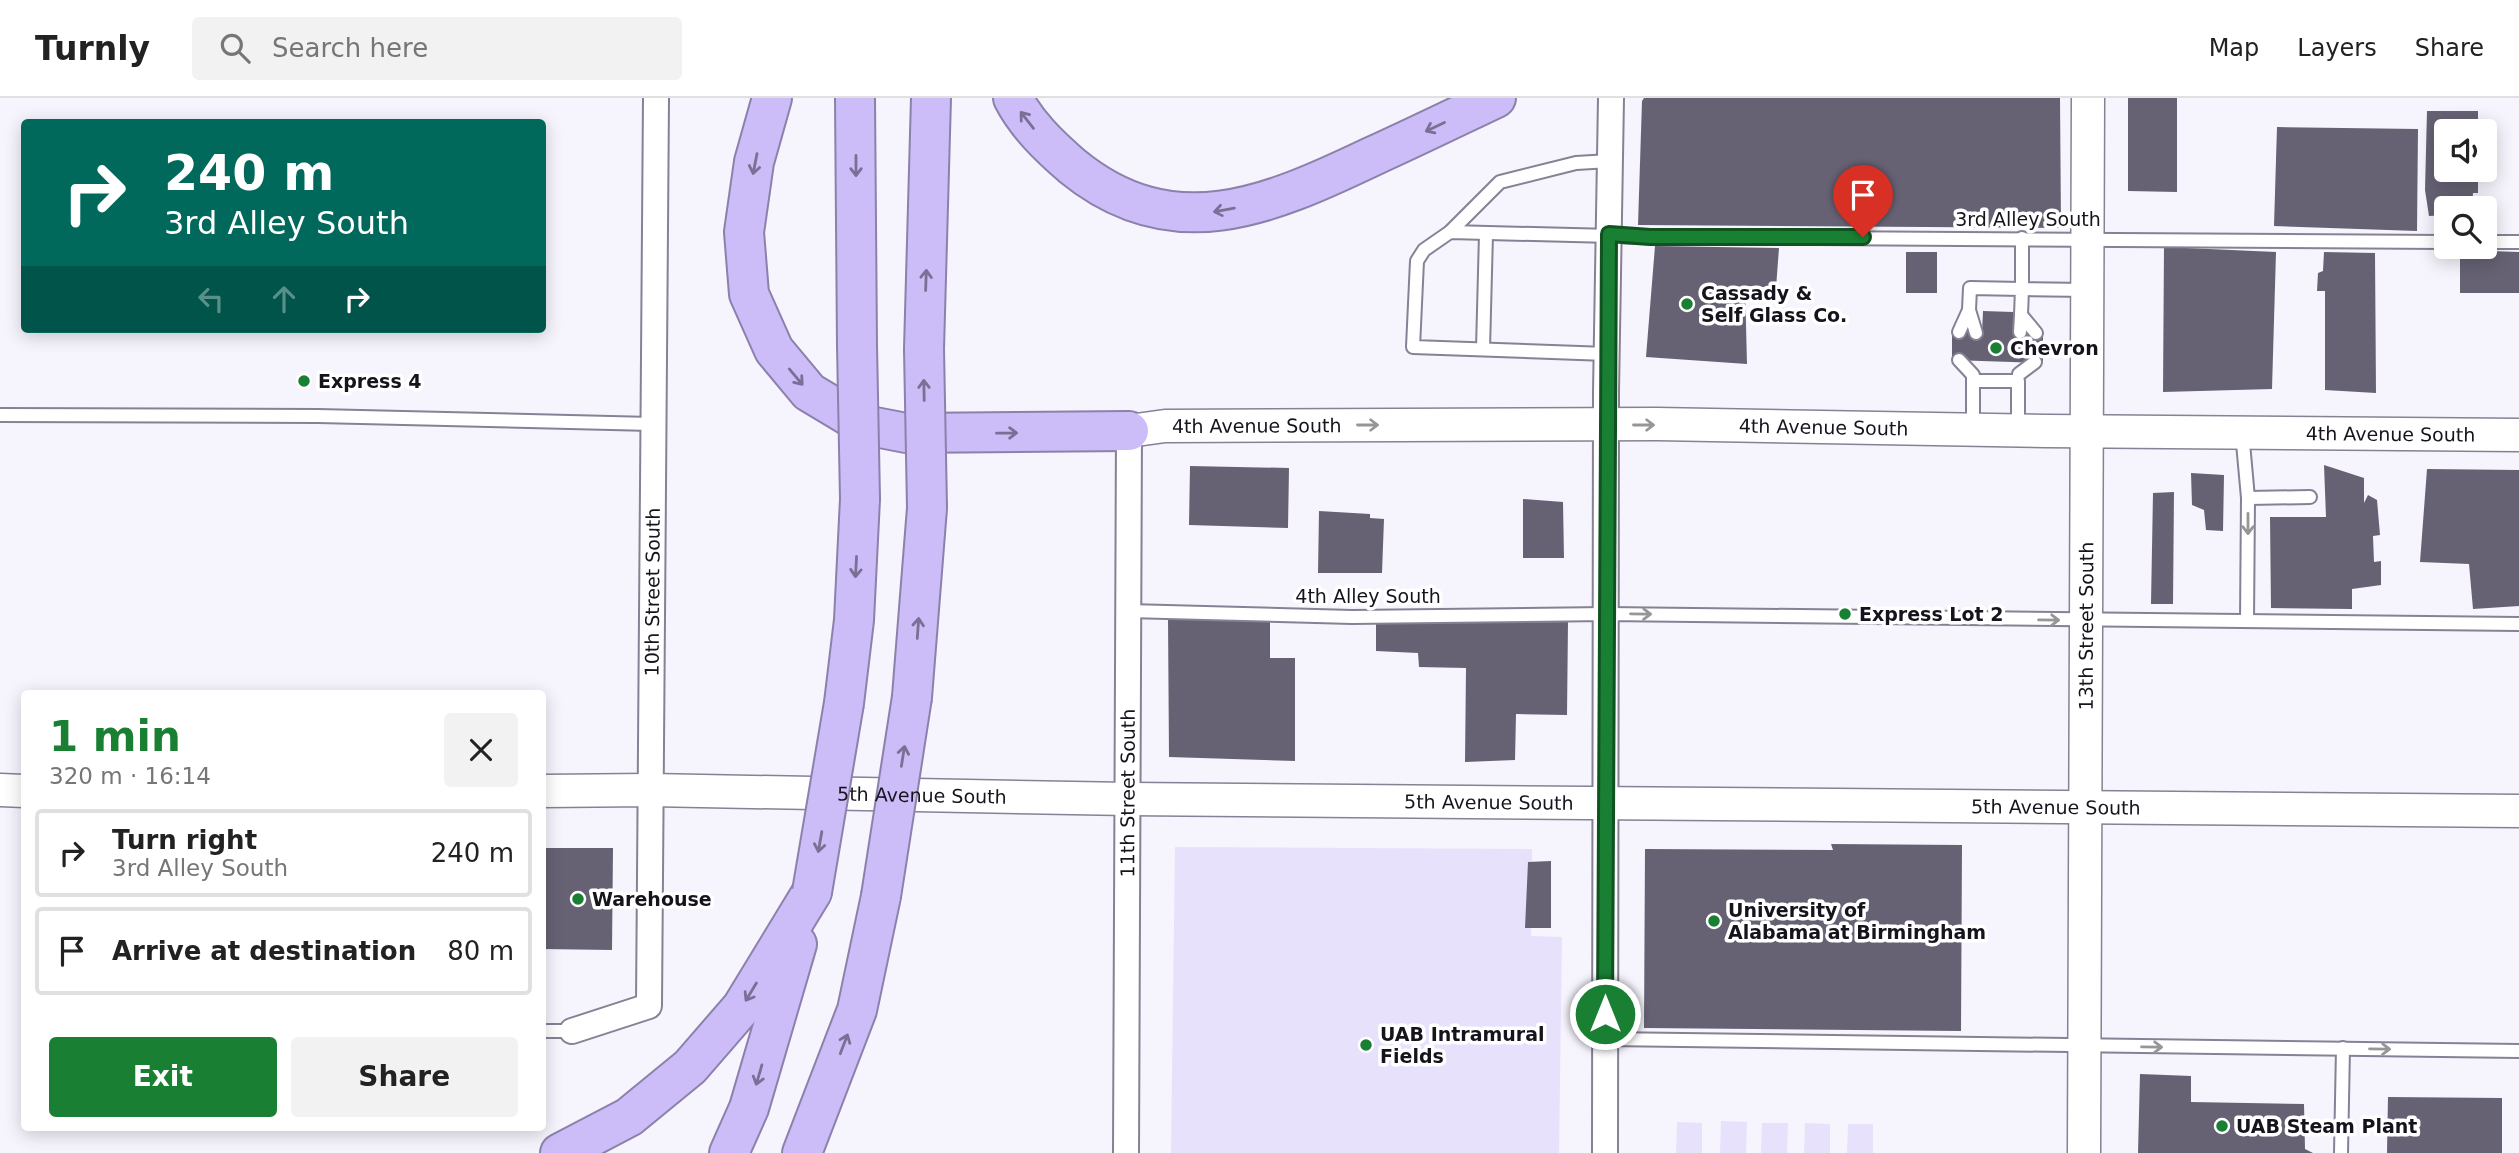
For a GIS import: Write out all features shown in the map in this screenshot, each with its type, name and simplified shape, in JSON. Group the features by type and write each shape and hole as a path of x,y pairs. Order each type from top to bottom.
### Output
{"highway":[{"path":"772,98 754,162 744,232 749,294 774,350 809,393 859,422 906,433 1129,431"},
{"path":"729,1153 749,1108 812,892 844,703 854,620 860,499 855,98"},
{"path":"802,1153 857,1010 881,896 912,696 927,508 923,349 931,98"},
{"path":"1013,98 1026,118 1055,151 1111,192 1139,204 1198,213 1217,212 1269,201 1294,192 1496,98"},
{"path":"560,1153 629,1117 690,1067 742,1007 812,892"}],"street":[{"name":"10th Street South","path":"572,1031 649,1006 656,98"},
{"path":"1605,1153 1606,425 1611,98"},
{"name":"13th Street South","path":"2084,1153 2088,98"},
{"name":"4th Avenue South","path":"1129,431 1165,426 1606,425 2519,435"},
{"name":"11th Street South","path":"1126,1153 1129,431"},
{"path":"0,790 21,791"},
{"name":"5th Avenue South","path":"546,791 651,790 1605,804 2519,811"}],"lane":[{"path":"1607,354 1413,347 1417,261 1424,250 1450,232 1500,182 1576,163 1610,161"},
{"name":"3rd Alley South","path":"1450,232 1664,237 2434,242"},
{"path":"1483,349 1486,234"},
{"path":"2020,332 2022,238"},
{"path":"2497,242 2519,242"},
{"path":"1976,333 1969,310 1970,288 2087,290"},
{"path":"1959,332 1969,310"},
{"path":"2021,315 2036,333"},
{"path":"1959,360 1973,378"},
{"path":"1973,430 1975,361"},
{"path":"1973,378 2019,373 2035,362"},
{"path":"2018,430 2019,373"},
{"path":"0,415 318,416 652,424"},
{"path":"2242,432 2249,498 2248,621"},
{"path":"2249,498 2310,497"},
{"name":"4th Alley South","path":"1128,611 1352,617 1607,614 2519,624"},
{"path":"546,1031 572,1031"},
{"path":"1605,1040 2519,1051"},
{"path":"2341,1153 2343,1048"}],"shaded area":[{"name":"UAB Intramural Fields","path":"1175,847 1532,849 1531,936 1562,937 1559,1153 1171,1153"},
{"path":"1721,1121 1747,1122 1746,1153 1720,1153"},
{"path":"1677,1122 1702,1123 1702,1153 1676,1153"},
{"path":"1762,1123 1788,1123 1787,1153 1761,1153"},
{"path":"1805,1123 1830,1124 1830,1153 1804,1153"},
{"path":"1848,1124 1873,1124 1873,1153 1847,1153"}],"building":[{"path":"1644,98 2060,98 2061,228 1638,225"},
{"path":"2128,98 2177,98 2177,192 2128,191"},
{"path":"2427,111 2478,111 2478,119 2434,119 2434,182 2478,182 2478,193 2473,193 2473,196 2434,196 2434,216 2429,216 2425,190"},
{"path":"2277,127 2418,129 2417,231 2274,226"},
{"path":"1655,246 1779,248 1776,288 1745,286 1747,364 1646,357"},
{"path":"2164,247 2276,252 2272,389 2163,392"},
{"path":"2497,251 2519,252 2519,293 2460,293 2460,259 2497,259"},
{"path":"1906,252 1937,252 1937,293 1906,293"},
{"path":"2324,252 2375,253 2376,393 2325,390 2325,291 2317,291 2318,273 2323,271"},
{"path":"1983,311 2013,312 2013,332 2043,333 2043,363 1952,360 1952,332 1982,333"},
{"path":"2324,465 2364,478 2364,503 2368,495 2377,500 2380,535 2373,536 2374,562 2381,561 2381,585 2352,589 2352,609 2271,608 2270,517 2326,517"},
{"path":"1190,466 1289,468 1288,528 1189,525"},
{"path":"2427,469 2519,470 2519,606 2473,609 2469,564 2420,562"},
{"path":"2191,473 2224,475 2223,531 2206,530 2204,510 2192,505"},
{"path":"2174,492 2173,604 2151,604 2153,493"},
{"path":"1523,499 1563,502 1564,558 1523,558"},
{"path":"1319,511 1370,514 1370,518 1384,519 1382,573 1318,573"},
{"path":"1168,618 1270,620 1270,658 1295,658 1295,761 1169,757"},
{"path":"1568,622 1567,715 1516,714 1515,760 1465,762 1466,668 1419,667 1418,653 1376,651 1376,623"},
{"path":"1831,844 1962,845 1961,1031 1644,1028 1645,849 1833,850"},
{"name":"Warehouse","path":"546,848 613,848 612,950 546,949"},
{"path":"1551,861 1551,928 1525,928 1528,862"},
{"name":"UAB Steam Plant","path":"2140,1074 2191,1076 2191,1102 2304,1104 2305,1149 2313,1153 2138,1153"},
{"path":"2388,1097 2502,1098 2502,1153 2387,1153"}],"place":[{"name":"Cassady & Self Glass Co.","path":"1687,304"},
{"name":"Chevron","path":"1996,348"},
{"name":"Express 4","path":"304,381"},
{"name":"Express Lot 2","path":"1845,614"},
{"name":"Warehouse","path":"578,899"},
{"name":"University of Alabama at Birmingham","path":"1714,921"},
{"name":"UAB Intramural Fields","path":"1366,1045"},
{"name":"UAB Steam Plant","path":"2222,1126"}],"route":[{"path":"1605,1014 1606,392 1609,234 1650,237 1863,237"}]}
